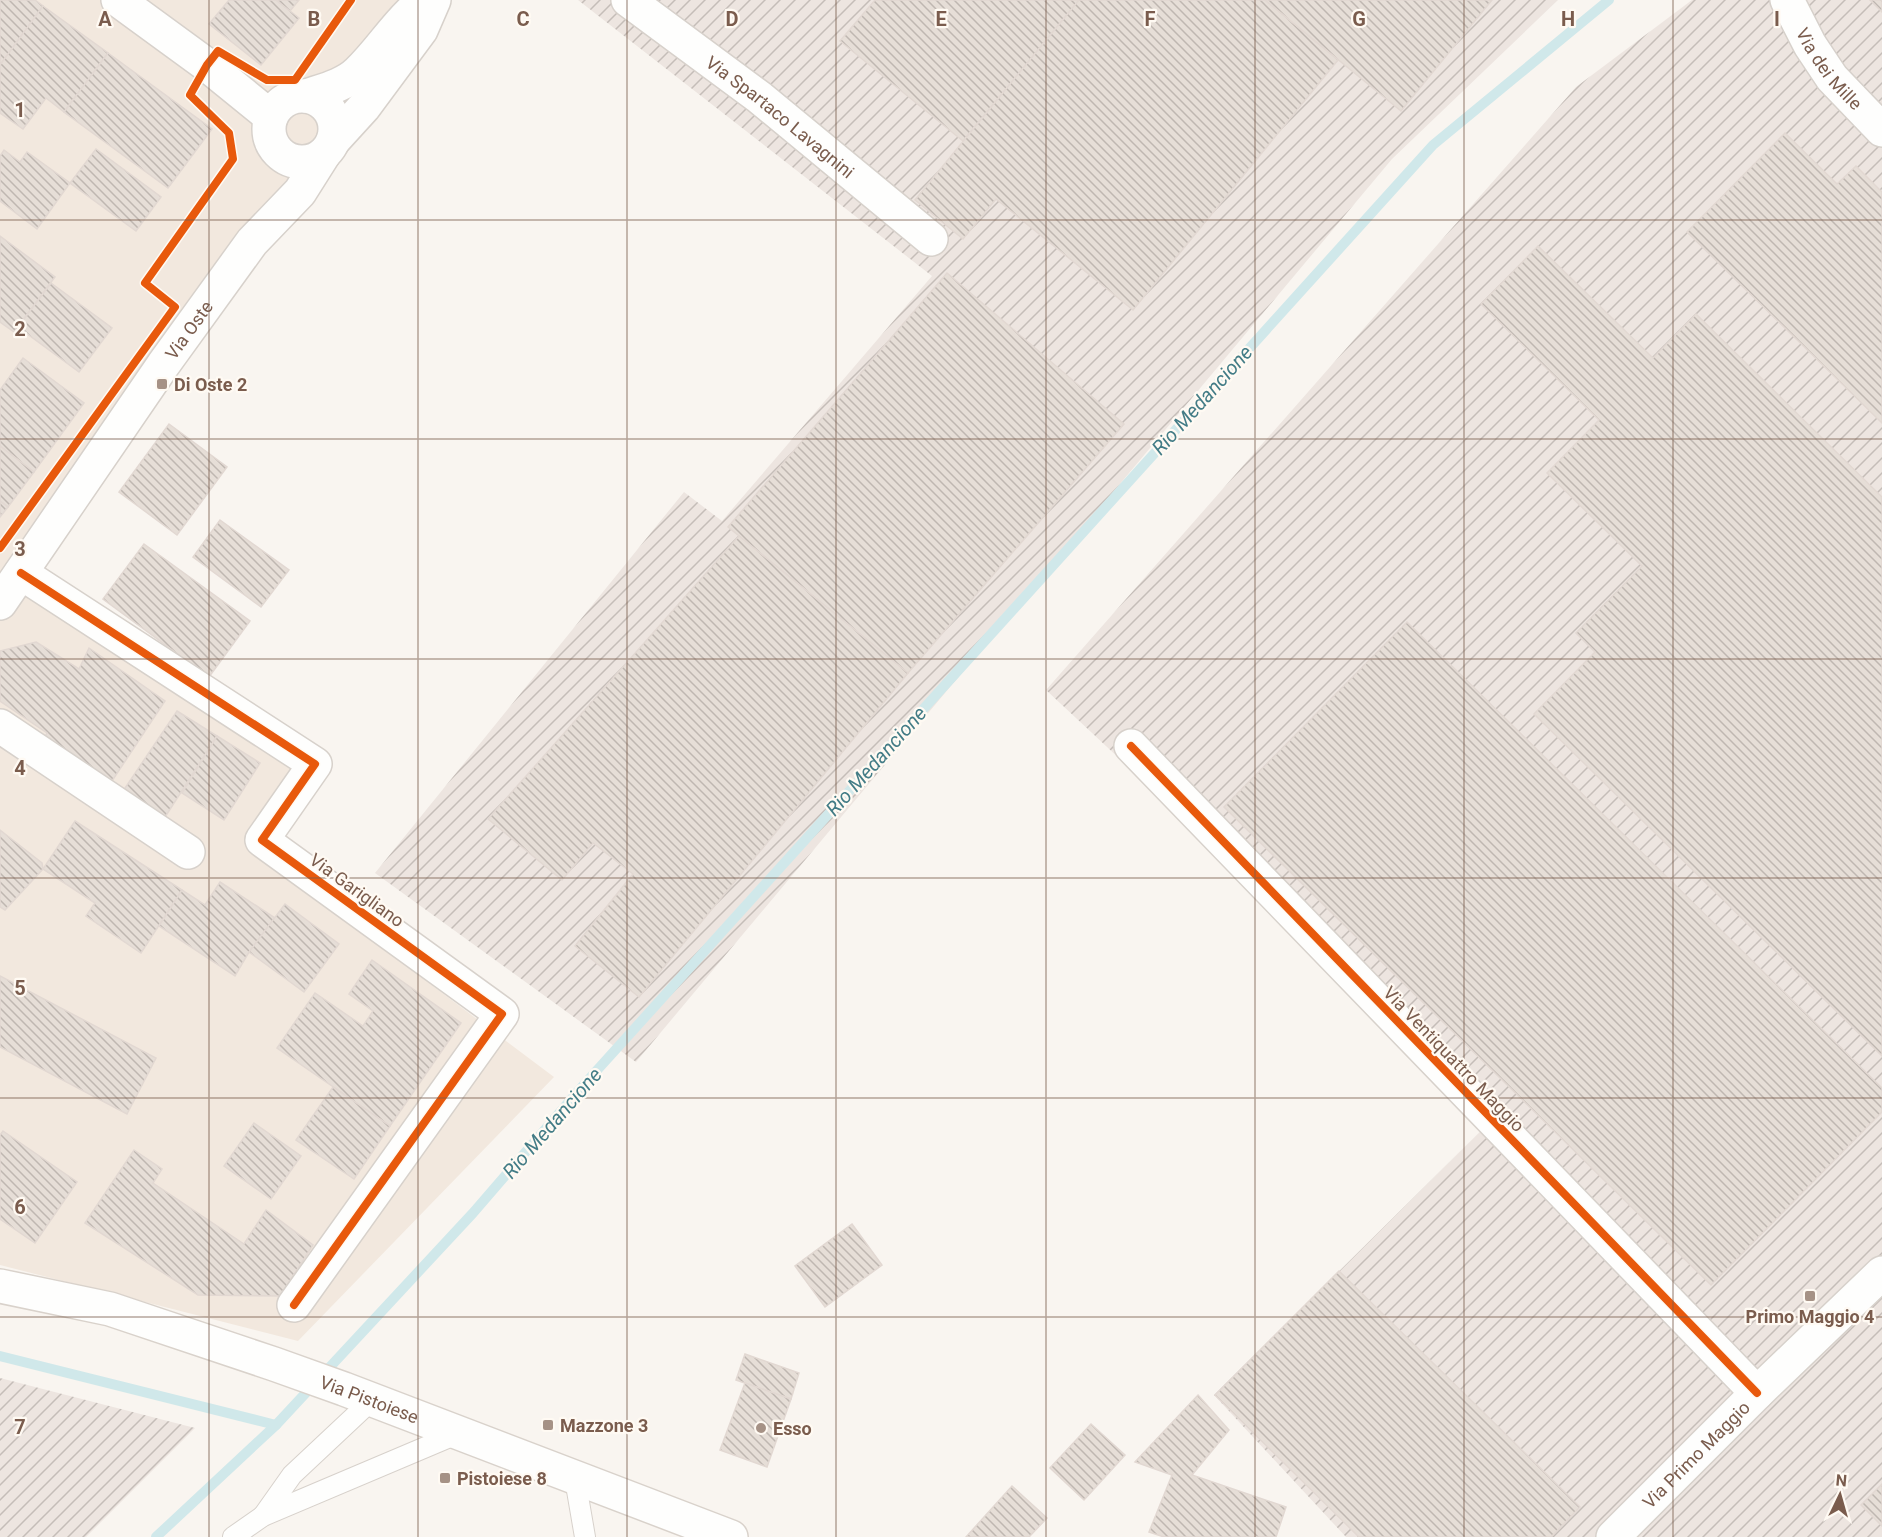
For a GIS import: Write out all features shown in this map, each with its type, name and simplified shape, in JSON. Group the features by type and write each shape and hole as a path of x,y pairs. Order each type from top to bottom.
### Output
{"street":[{"path":"118,0 207,65 271,117"},
{"path":"306,96 337,85 357,73 398,24 424,0"},
{"name":"Via Oste","path":"0,603 170,356 252,242 300,192 329,148 364,107 421,30 435,0"},
{"name":"Via Spartaco Lavagnini","path":"628,0 759,97 931,239"},
{"name":"Via dei Mille","path":"1788,0 1810,45 1832,78 1882,130"},
{"path":"295,96 306,96 316,98 325,104 335,121 329,148 315,160 304,163 283,156 270,139 268,128 276,107 284,100 295,96"},
{"name":"Via Garigliano","path":"21,573 315,764 262,840 502,1014 294,1305"},
{"path":"0,726 188,852"},
{"name":"Via Ventiquattro Maggio","path":"1131,746 1757,1393"},
{"name":"Via Primo Maggio","path":"1613,1537 1757,1393 1882,1273"},
{"name":"Via Pistoiese","path":"0,1286 110,1309 274,1364 731,1537"}],"lane":[{"path":"263,1516 292,1475 358,1395"},
{"path":"233,1537 263,1516 459,1433"},
{"path":"575,1479 585,1537"}],"shaded area":[{"path":"0,0 440,0 16,577 311,767 270,825 276,868 554,1077 298,1341 0,1265"},
{"path":"578,0 1558,0 1392,159 636,1062 375,873 684,492 722,521 932,276"},
{"path":"1692,0 1882,0 1882,1537 1346,1537 1214,1395 1499,1113 1046,690 1576,87"},
{"path":"0,1378 195,1428 86,1537 0,1537"}],"building":[{"path":"0,0 35,0 43,6 0,65"},
{"path":"229,0 276,0 299,18 261,65 209,24"},
{"path":"276,0 299,0 290,11"},
{"path":"875,0 1079,0 963,141 840,41"},
{"path":"1079,0 1265,0 1338,60 1133,310 996,199 963,239 915,200"},
{"path":"1265,0 1492,0 1401,111"},
{"path":"1870,0 1882,0 1882,12"},
{"path":"43,6 108,53 64,112 46,98 23,129 0,113 0,65"},
{"path":"108,53 212,129 168,188 64,112"},
{"path":"1785,133 1837,184 1856,166 1882,192 1882,423 1687,232"},
{"path":"96,149 161,197 136,231 70,183"},
{"path":"4,150 20,162 27,152 70,183 37,229 0,201 0,156"},
{"path":"0,236 55,277 14,332 0,322"},
{"path":"1538,246 1653,358 1696,314 1882,497 1882,1056 1534,714 1595,652 1576,633 1642,566 1547,473 1599,420 1481,304"},
{"path":"947,273 1124,424 908,673 728,527"},
{"path":"51,283 112,328 79,372 18,327"},
{"path":"23,358 84,403 34,472 0,446 0,390"},
{"path":"169,424 227,467 177,535 119,492"},
{"path":"0,446 34,472 8,507 0,501"},
{"path":"0,501 8,507 0,517"},
{"path":"220,520 289,570 261,607 193,557"},
{"path":"739,536 908,673 639,997 575,946 633,874 593,843 562,880 488,819"},
{"path":"144,544 250,621 209,677 103,599"},
{"path":"1407,622 1882,1088 1882,1112 1711,1285 1224,807"},
{"path":"36,642 79,669 89,648 165,701 108,787 39,747 47,733 0,701 0,651"},
{"path":"177,711 217,736 160,825 119,797"},
{"path":"217,736 260,763 224,820 182,793"},
{"path":"75,821 182,890 141,953 86,916 95,903 43,869"},
{"path":"0,830 42,863 43,869 5,910 0,907"},
{"path":"220,882 275,918 249,952 235,976 159,926 182,890 205,905"},
{"path":"285,904 339,944 304,992 249,952"},
{"path":"372,960 461,1023 390,1126 277,1048 315,993 363,1026 373,1011 349,994"},
{"path":"0,976 156,1058 127,1114 0,1047"},
{"path":"333,1087 390,1126 354,1179 296,1140"},
{"path":"254,1123 301,1156 271,1199 224,1166"},
{"path":"3,1131 77,1182 35,1243 0,1219 0,1135"},
{"path":"134,1150 162,1169 153,1183 244,1244 266,1210 313,1245 280,1296 198,1295 85,1223"},
{"path":"852,1224 882,1265 825,1307 795,1266"},
{"path":"1339,1271 1580,1507 1551,1537 1359,1537 1215,1395"},
{"path":"745,1354 799,1373 791,1399 736,1380"},
{"path":"745,1383 791,1399 767,1467 720,1450"},
{"path":"1198,1395 1229,1430 1192,1475 1286,1507 1276,1537 1164,1537 1149,1532 1172,1475 1135,1462"},
{"path":"1091,1424 1125,1455 1084,1500 1050,1468"},
{"path":"1882,1484 1882,1526 1861,1505"},
{"path":"1012,1486 1047,1518 1029,1537 966,1537"}],"waterway":[{"name":"Rio Medancione","path":"156,1537 276,1425 473,1213 580,1089 1433,145 1609,0"},
{"path":"0,1356 276,1425"}],"cycle path":[{"path":"0,548 175,307 145,283 233,159 229,133 190,95 207,65 218,51 267,80 295,80 351,0"},
{"path":"21,573 315,764 262,840 502,1014 294,1305"},
{"path":"1131,746 1757,1393"}],"place":[{"name":"Di Oste 2","path":"162,384"},
{"name":"Primo Maggio 4","path":"1810,1296"},
{"name":"Mazzone 3","path":"548,1425"},
{"name":"Esso","path":"761,1428"},
{"name":"Pistoiese 8","path":"445,1478"}]}
